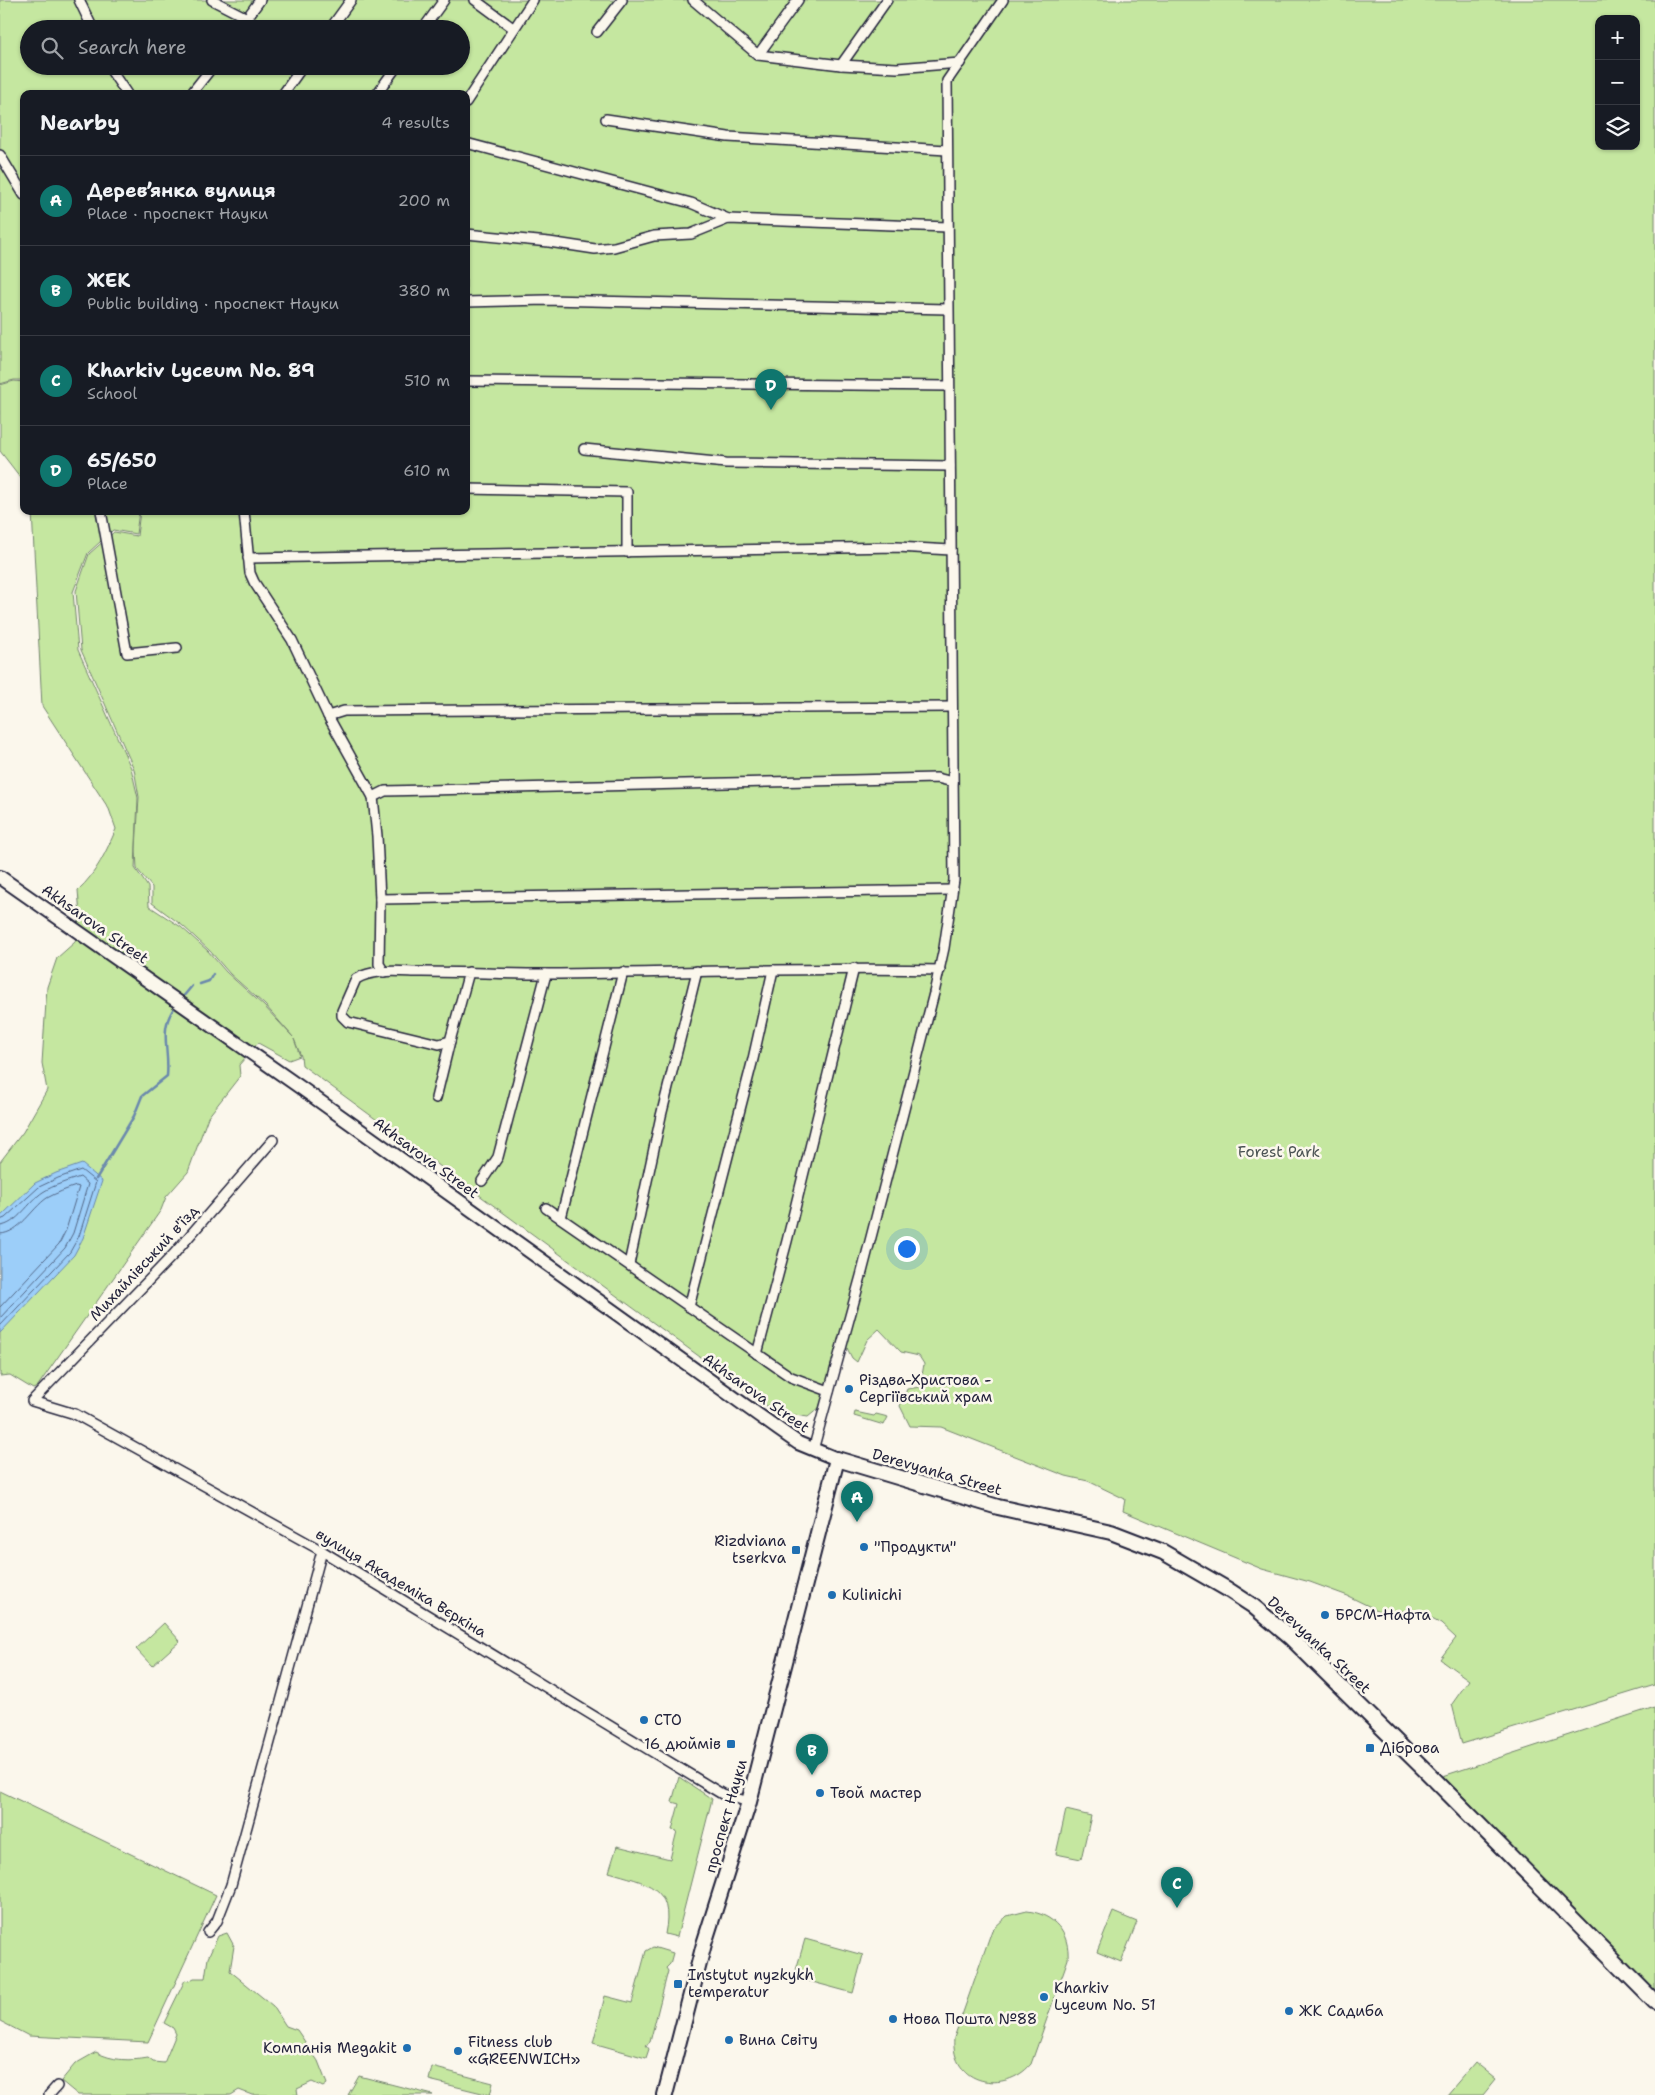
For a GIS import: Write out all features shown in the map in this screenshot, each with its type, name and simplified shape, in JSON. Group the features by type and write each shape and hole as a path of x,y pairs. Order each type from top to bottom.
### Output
{"main road":[{"name":"Akhsarova Street","path":"0,877 304,1090 770,1424 798,1443 836,1458"},
{"name":"проспект Науки","path":"665,2095 702,1952 749,1802 836,1458"},
{"name":"Derevyanka Street","path":"836,1458 998,1507 1111,1532 1163,1552 1228,1589 1253,1606 1291,1638 1655,2002"}],"street":[{"path":"80,0 89,20"},
{"path":"212,0 247,18 260,0"},
{"path":"337,20 351,0"},
{"path":"430,20 444,0"},
{"path":"475,0 513,28"},
{"path":"470,96 533,0"},
{"path":"597,32 622,0"},
{"path":"758,55 798,0"},
{"path":"841,65 887,0"},
{"path":"813,1450 828,1390 864,1266 940,970 952,890 953,782 947,81 1003,0"},
{"path":"698,1 758,55 841,65 897,68 960,63"},
{"path":"114,75 124,90"},
{"path":"194,90 206,75"},
{"path":"286,90 297,75"},
{"path":"380,90 391,75"},
{"path":"606,118 728,137 947,150"},
{"path":"470,145 692,202 728,220"},
{"path":"0,155 20,188"},
{"path":"470,234 549,242 596,249 614,247 654,236 691,234 728,220 948,227"},
{"path":"470,302 557,300 948,309"},
{"path":"470,380 949,386"},
{"path":"584,449 726,463 950,466"},
{"path":"470,488 628,492 628,552"},
{"path":"102,515 127,652 177,648"},
{"path":"244,515 250,573 254,582 292,640 328,716 373,797 380,899 380,964 384,972"},
{"path":"248,558 897,547 951,550"},
{"path":"328,716 344,711 952,707"},
{"path":"373,797 385,791 936,778 953,782"},
{"path":"380,899 952,890"},
{"path":"450,1041 439,1044 344,1020 342,1011 356,979 365,975 384,972 546,974 854,968 940,970"},
{"path":"757,1354 790,1232 854,968"},
{"path":"689,1307 753,1059 772,970"},
{"path":"628,1264 661,1116 697,971"},
{"path":"436,1098 469,972"},
{"path":"560,1218 623,972"},
{"path":"482,1181 498,1158 546,974"},
{"name":"Михайлівський в'їзд","path":"32,1401 173,1255 273,1140"},
{"path":"546,1208 791,1377 828,1390"},
{"name":"вулиця Академіка Вєркіна","path":"32,1401 75,1414 322,1551 722,1794 749,1802"},
{"path":"208,1932 217,1921 231,1885 322,1551"},
{"path":"50,2095 57,2086"}],"green space":[{"name":"Forest Park","path":"0,0 1655,0 1655,1685 1462,1744 1452,1704 1469,1680 1440,1659 1456,1638 1441,1624 1425,1615 1403,1611 1383,1613 1348,1596 1310,1582 1262,1569 1123,1511 1125,1499 1088,1481 1066,1476 941,1427 910,1426 900,1406 907,1389 920,1387 924,1364 919,1356 901,1352 879,1329 867,1340 857,1362 852,1358 847,1348 839,1348 819,1408 808,1417 775,1412 302,1065 301,1056 294,1039 300,1056 289,1060 258,1043 239,1065 240,1076 208,1117 188,1172 166,1197 161,1210 37,1387 33,1389 10,1375 0,1376 0,1162 23,1132 47,1090 42,1063 47,987 57,958 75,942 80,915 78,890 96,869 116,829 109,809 42,706 32,515 138,515 136,534 113,530 88,553 73,592 78,650 131,768 138,798 135,868 148,887 149,906 181,927 208,951 226,972 264,1006 293,1037 265,1005 230,974 210,951 183,926 152,903 152,887 137,869 136,849 139,797 134,769 81,650 76,591 89,554 114,532 137,536 140,515 470,515 470,90 20,90 20,380 0,384"},
{"path":"14,381 20,382 20,477 0,451 0,385"},
{"path":"855,1412 888,1417 884,1425 854,1416"},
{"path":"164,1623 180,1641 152,1666 136,1649"},
{"path":"1655,1707 1655,1992 1443,1776"},
{"path":"679,1777 712,1799 677,1937 665,1934 666,1906 655,1889 646,1884 609,1872 617,1846 670,1859 677,1831 672,1830 679,1804 672,1802"},
{"path":"0,1791 216,1895 148,2042 29,2036 0,2021"},
{"path":"1066,1810 1091,1816 1081,1859 1056,1854"},
{"path":"1027,1911 1045,1916 1058,1926 1066,1941 1068,1959 1031,2064 1020,2074 1007,2080 994,2082 981,2080 970,2075 961,2066 955,2054 954,2038 992,1930 1007,1916"},
{"path":"1113,1912 1137,1922 1121,1962 1097,1952"},
{"path":"227,1933 234,1946 230,1971 273,2006 286,2026 297,2030 318,2061 327,2084 323,2087 312,2082 297,2089 298,2095 252,2095 239,2090 231,2095 78,2095 61,2081 75,2064 96,2052 115,2059 135,2060 148,2058 153,2062 164,2063 176,2034 173,2028 164,2023 185,1980 205,1978 208,1958 218,1936"},
{"path":"805,1939 863,1955 853,1993 794,1977"},
{"path":"653,1947 673,1953 670,1964 666,1968 668,1971 650,2042 646,2045 649,2049 646,2058 593,2043 605,1996 632,2003 646,1951"},
{"path":"1475,2062 1496,2079 1483,2095 1447,2095"},
{"path":"432,2067 493,2083 490,2095 429,2080"},
{"path":"359,2076 433,2095 348,2095"}],"water":[{"path":"82,1164 102,1181 83,1238 74,1255 0,1333 0,1217 35,1183"}],"waterway":[{"path":"200,984 209,981 213,974"},
{"path":"182,998 192,986"},
{"path":"96,1179 134,1116 142,1096 167,1076 167,1022 177,1004"}],"place":[{"name":"65/650","path":"771,410"},
{"name":"Різдва-Христова - Сергіївський храм","path":"849,1389"},
{"name":"Дерев’янка вулиця","path":"857,1522"},
{"name":"\"Продукти\"","path":"864,1547"},
{"name":"Rizdviana tserkva","path":"796,1550"},
{"name":"Kulinichi","path":"832,1595"},
{"name":"БРСМ-Нафта","path":"1325,1615"},
{"name":"СТО","path":"644,1720"},
{"name":"16 дюймів","path":"731,1744"},
{"name":"Діброва","path":"1370,1748"},
{"name":"ЖЕК","path":"812,1775"},
{"name":"Твой мастер","path":"820,1793"},
{"name":"Kharkiv Lyceum No. 89","path":"1177,1908"},
{"name":"Instytut nyzkykh temperatur","path":"678,1984"},
{"name":"Kharkiv Lyceum No. 51","path":"1044,1997"},
{"name":"ЖК Садиба","path":"1289,2011"},
{"name":"Нова Пошта №88","path":"893,2019"},
{"name":"Вина Світу","path":"729,2040"},
{"name":"Компанія Megakit","path":"407,2048"},
{"name":"Fitness club «GREENWICH»","path":"458,2051"}]}
